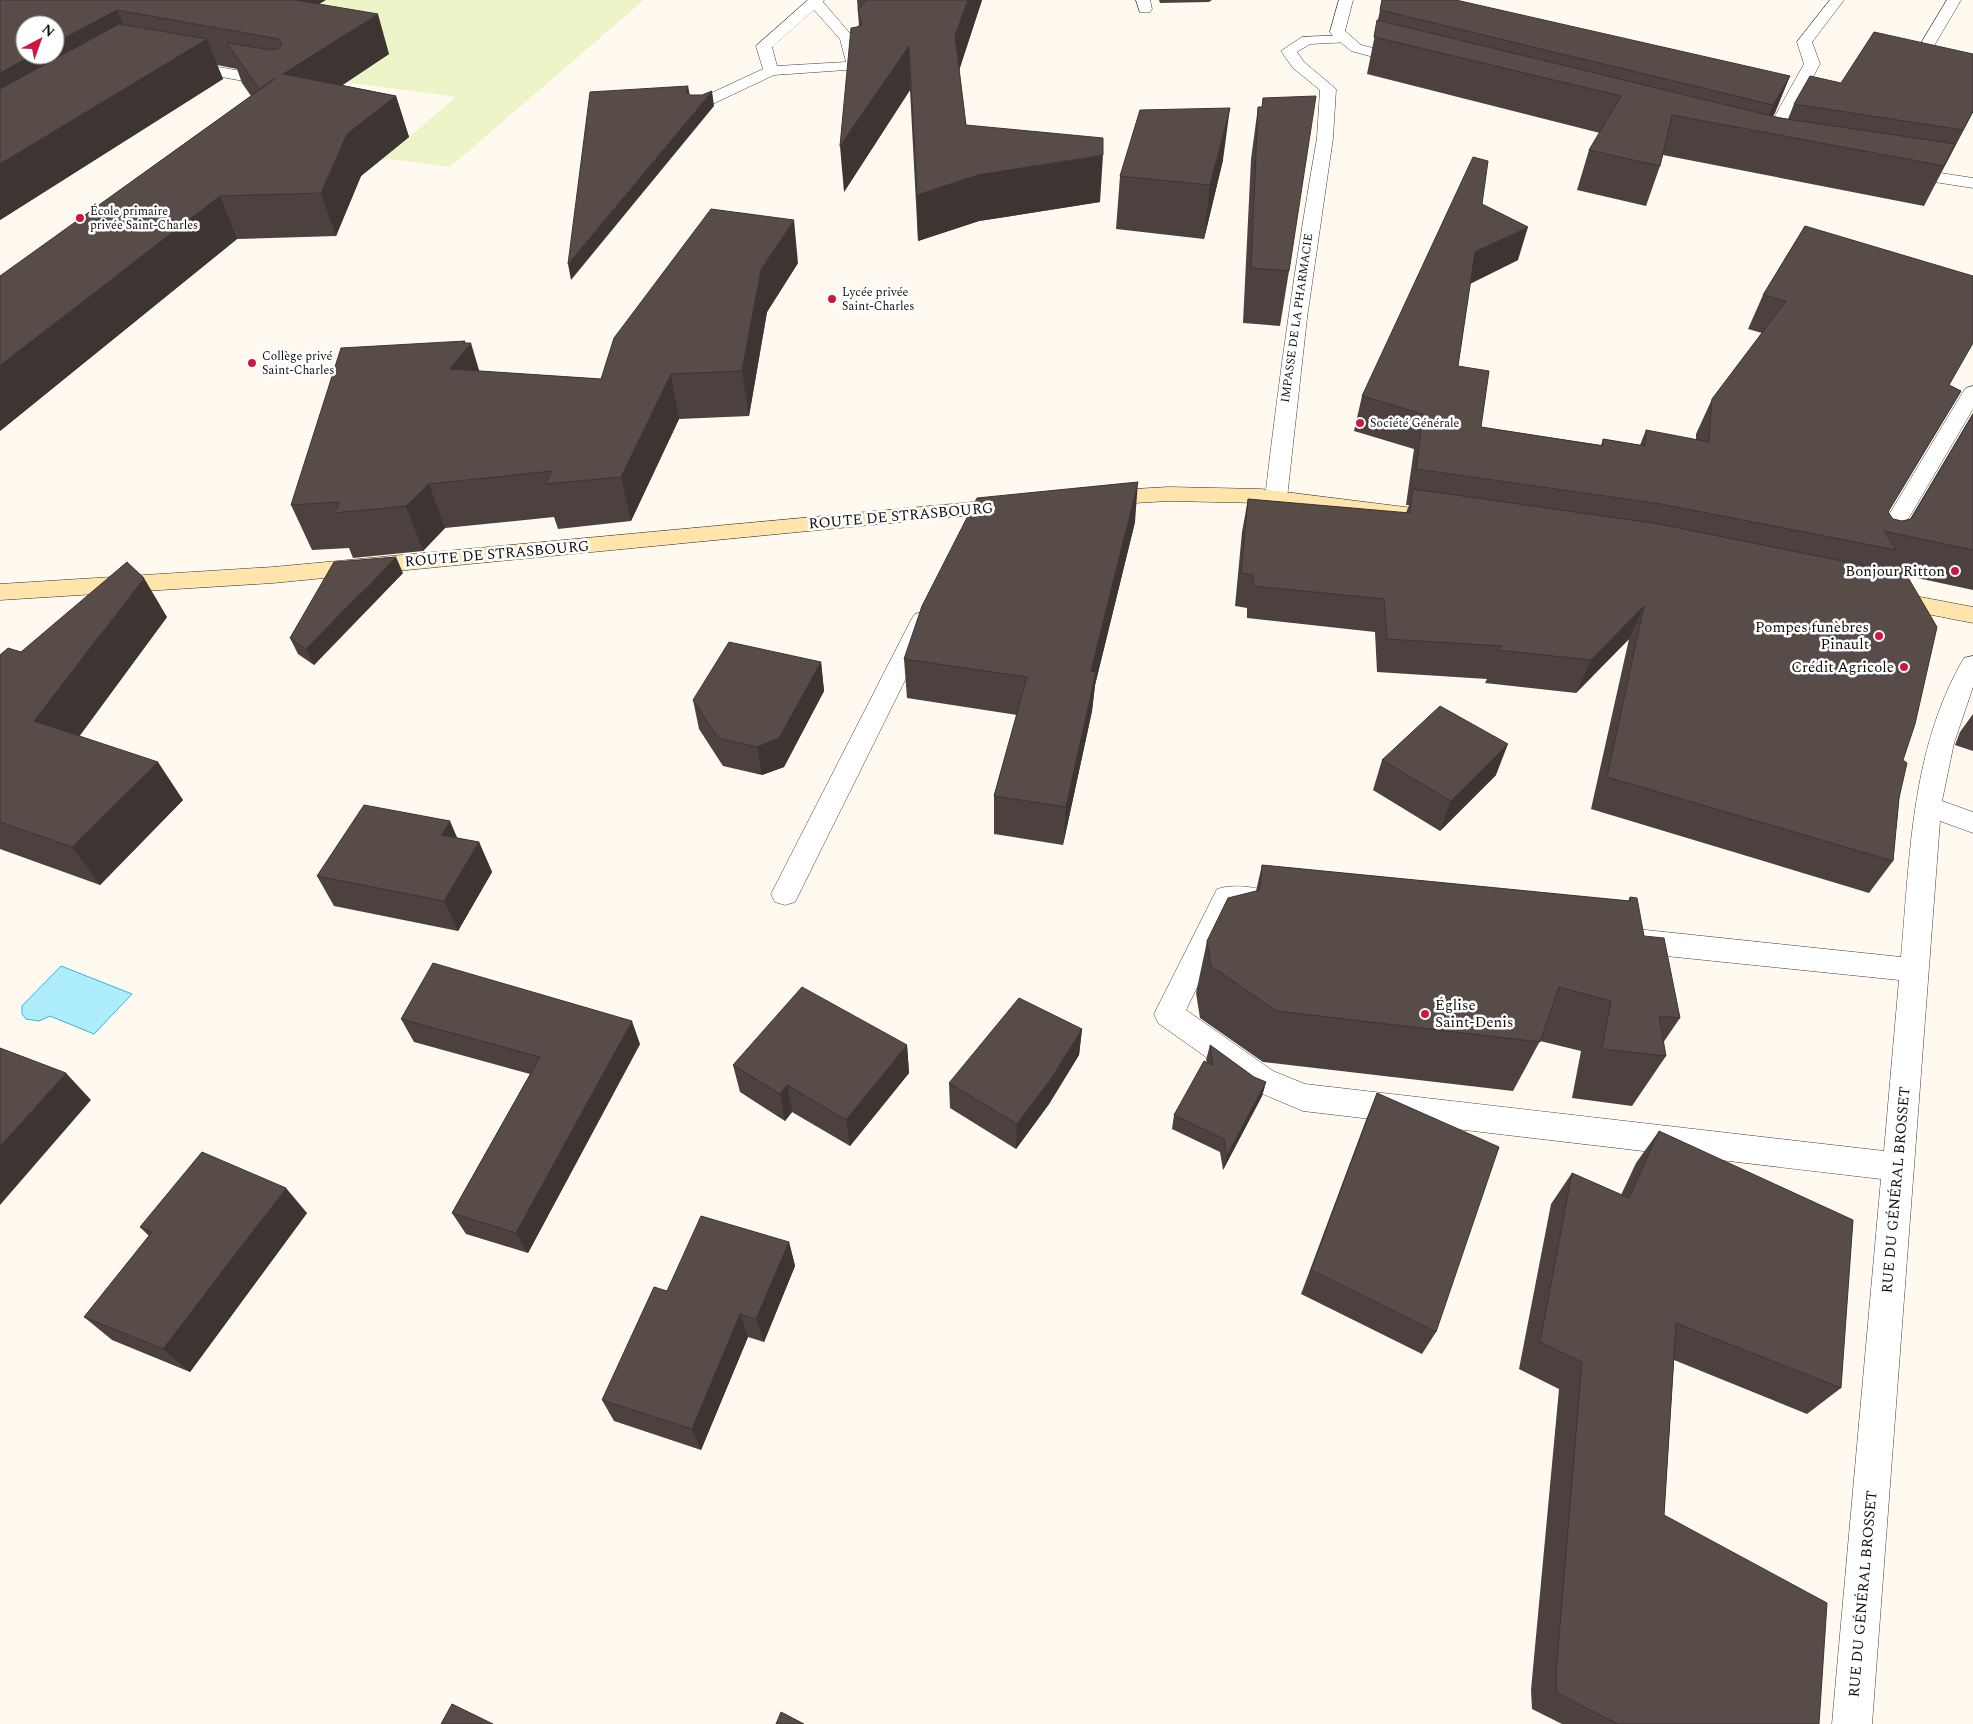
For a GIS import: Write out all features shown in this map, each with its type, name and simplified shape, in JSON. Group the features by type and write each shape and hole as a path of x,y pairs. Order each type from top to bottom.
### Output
{"main road":[{"path":"1083,499 1169,494 1276,498 1431,517"},
{"name":"ROUTE DE STRASBOURG","path":"0,592 274,575 1026,504"},
{"path":"1865,594 1973,615"}],"street":[{"path":"1346,0 1337,32 1345,39 1356,48 1423,65"},
{"path":"1764,150 1812,64 1804,42 1837,0"},
{"path":"1919,60 1954,0"},
{"path":"698,105 771,71 855,66 848,38 816,1 764,46 771,71"},
{"name":"IMPASSE DE LA PHARMACIE","path":"1276,498 1287,386 1325,138 1328,89 1298,65 1289,51 1307,40 1345,39"},
{"path":"173,64 287,84"},
{"path":"1745,146 1783,153"},
{"path":"1888,170 1973,183"},
{"path":"1880,548 1973,392"},
{"path":"965,535 978,509"},
{"path":"786,894 934,596"},
{"name":"RUE DU GÉNÉRAL BROSSET","path":"1852,1724 1928,806 1940,743 1958,692 1973,664"},
{"path":"1928,806 1973,823"},
{"path":"1296,904 1227,897 1169,1014 1262,1080 1303,1097 1898,1167"},
{"path":"1600,937 1914,970"}],"green space":[{"path":"327,0 644,0 450,167 384,158 456,97 218,65"}],"water":[{"path":"61,966 132,994 94,1034 50,1016 39,1021 26,1019 22,1014 22,1006"}],"building":[{"path":"0,0 295,0 378,14 283,74 396,96 347,134 321,193 220,196 0,365 0,276 276,78 259,89 227,43 272,50 282,45 279,39 117,10 65,38 65,15 15,15 15,65 0,73"},
{"path":"866,0 968,0 955,36 966,125 1103,138 1103,155 978,175 917,195 909,46 840,146 851,28 862,24 858,10"},
{"path":"1382,0 1456,0 1790,76 1773,105 1380,10"},
{"path":"1377,20 1780,118 1955,144 1944,166 1672,115 1660,166 1589,150 1621,96 1374,37"},
{"path":"119,24 207,39 0,164 0,89 44,65 65,65 65,53"},
{"path":"1874,32 1973,54 1973,111 1963,130 1794,104 1810,76 1841,83"},
{"path":"688,86 686,92 690,95 702,95 712,91 568,264 590,92"},
{"path":"1316,96 1289,271 1251,268 1258,107 1262,107 1263,98"},
{"path":"1230,108 1210,185 1120,176 1140,110"},
{"path":"1473,157 1488,161 1482,204 1528,227 1475,252 1458,366 1489,371 1481,427 1603,446 1603,439 1645,446 1646,430 1709,442 1712,399 1786,301 1763,295 1805,226 1973,276 1973,343 1949,385 1961,391 1888,512 1893,519 1902,521 1911,519 1973,414 1973,550 1884,531 1896,550 1661,504 1416,469 1423,414 1362,396"},
{"path":"711,209 794,220 761,269 742,371 671,374 621,477 545,484 552,471 429,484 406,506 334,513 340,502 291,505 341,348 465,341 463,343 471,343 450,369 601,379 614,338"},
{"path":"1138,482 1091,671 1096,672 1066,807 994,796 1027,677 904,659 922,606 977,498"},
{"path":"1413,489 1659,524 1906,574 1937,627 1915,724 1903,760 1907,763 1899,798 1893,861 1607,777 1644,606 1591,660 1497,650 1502,646 1387,639 1384,599 1253,586 1253,575 1241,573 1248,499 1410,513"},
{"path":"396,557 306,649 290,638 334,562"},
{"path":"127,562 144,578 34,721 158,762 72,847 0,822 0,655 8,648 21,652"},
{"path":"729,642 821,662 779,738 757,747 718,738 693,700"},
{"path":"1440,706 1508,744 1451,801 1382,760"},
{"path":"364,805 450,821 441,835 479,842 444,901 317,876"},
{"path":"1262,865 1630,901 1630,897 1637,898 1644,936 1664,938 1680,1018 1659,1016 1666,1056 1602,1049 1611,1001 1559,987 1540,1042 1277,1011 1211,966 1207,941 1228,898 1260,890"},
{"path":"433,963 632,1021 516,1233 452,1213 540,1057 401,1019"},
{"path":"802,987 907,1045 846,1120 787,1085 780,1094 733,1065"},
{"path":"1019,998 1082,1029 1051,1079 1017,1124 949,1083"},
{"path":"1210,1045 1254,1077 1266,1082 1227,1156 1224,1139 1174,1115 1204,1061 1213,1065"},
{"path":"0,1048 66,1073 0,1146"},
{"path":"1377,1093 1499,1147 1436,1332 1311,1270"},
{"path":"1659,1131 1853,1220 1841,1388 1676,1323 1664,1515 1827,1603 1819,1724 1618,1724 1557,1693 1556,1674 1582,1362 1540,1342 1572,1173 1629,1198"},
{"path":"202,1152 286,1188 163,1349 84,1317 152,1232 140,1227"},
{"path":"701,1216 789,1242 756,1319 740,1314 692,1429 602,1400 654,1287 667,1291"},
{"path":"452,1704 493,1724 441,1724"},
{"path":"781,1712 804,1724 776,1724"}],"place":[{"name":"École primaire privée Saint-Charles","path":"80,218"},
{"name":"Lycée privée Saint-Charles","path":"832,299"},
{"name":"Collège privé Saint-Charles","path":"252,363"},
{"name":"Société Générale","path":"1360,423"},
{"name":"Bonjour Ritton","path":"1955,571"},
{"name":"Pompes funèbres Pinault","path":"1879,636"},
{"name":"Crédit Agricole","path":"1904,667"},
{"name":"Église Saint-Denis","path":"1425,1014"}]}
